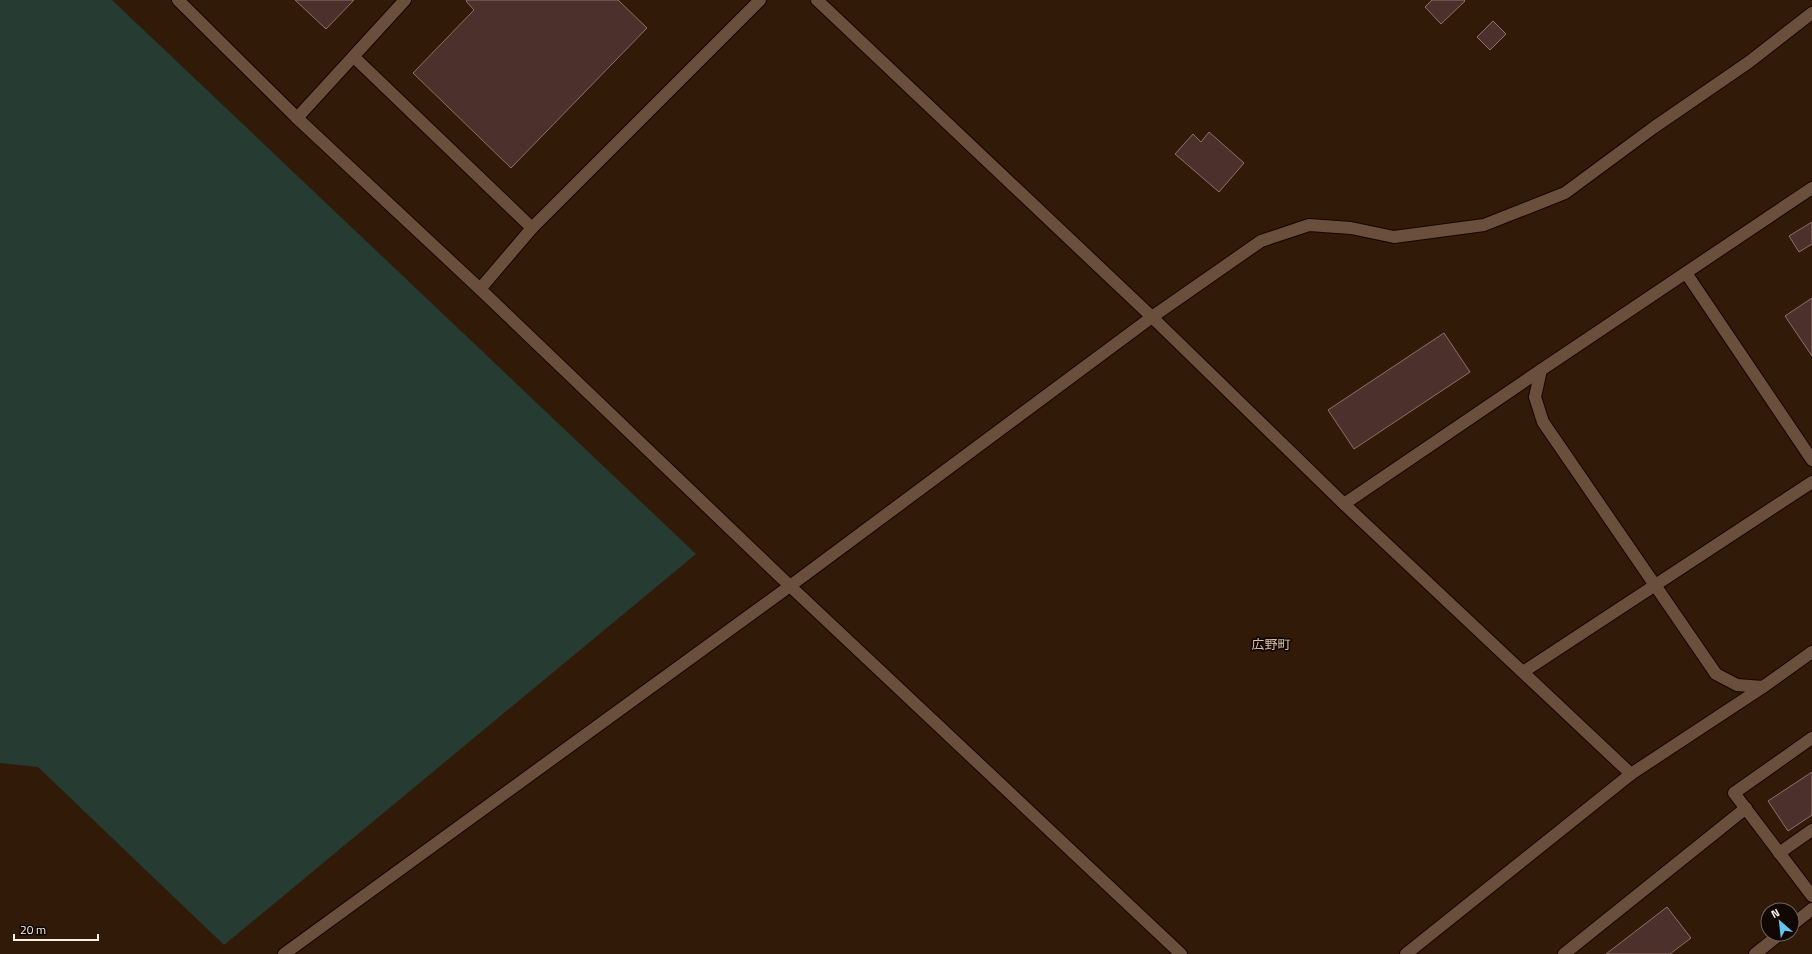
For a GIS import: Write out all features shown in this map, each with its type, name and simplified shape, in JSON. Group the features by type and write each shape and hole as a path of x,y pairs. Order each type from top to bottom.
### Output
{"street":[{"path":"178,0 297,118 480,289 790,586 1181,954"},
{"path":"297,118 405,0"},
{"path":"480,289 532,228 760,0"},
{"path":"817,0 1152,317 1344,504 1631,774"},
{"path":"284,954 790,586 1152,317 1261,241 1309,225 1351,228 1394,237 1484,225 1565,193 1653,128 1749,62 1812,12"},
{"path":"354,57 532,228"},
{"path":"1344,504 1812,188"},
{"path":"1686,273 1812,460"},
{"path":"1541,370 1535,397 1543,422 1716,674 1737,685 1763,687"},
{"path":"1523,672 1812,482"},
{"path":"1406,954 1631,774 1763,687 1812,652"},
{"path":"1812,738 1734,793 1812,896"},
{"path":"1564,954 1746,808"},
{"path":"1779,853 1812,830"},
{"path":"1800,919 1812,909"},
{"path":"1755,954 1770,942"}],"green space":[{"path":"0,0 112,0 696,554 224,945 38,767 0,763"}],"building":[{"path":"295,0 354,0 326,29"},
{"path":"618,0 647,28 511,168 413,73 474,10 466,1"},
{"path":"1432,0 1465,1 1441,24 1425,7"},
{"path":"1493,21 1506,34 1490,50 1477,37"},
{"path":"1209,132 1244,163 1219,192 1175,154 1193,134 1201,142"},
{"path":"1812,222 1812,244 1799,252 1789,236"},
{"path":"1812,298 1812,356 1785,316"},
{"path":"1444,333 1470,372 1354,449 1328,410"},
{"path":"1812,772 1812,815 1788,831 1768,801"},
{"path":"1667,907 1691,938 1670,954 1606,954"}],"district":[{"name":"広野町","path":"1271,644"}]}
